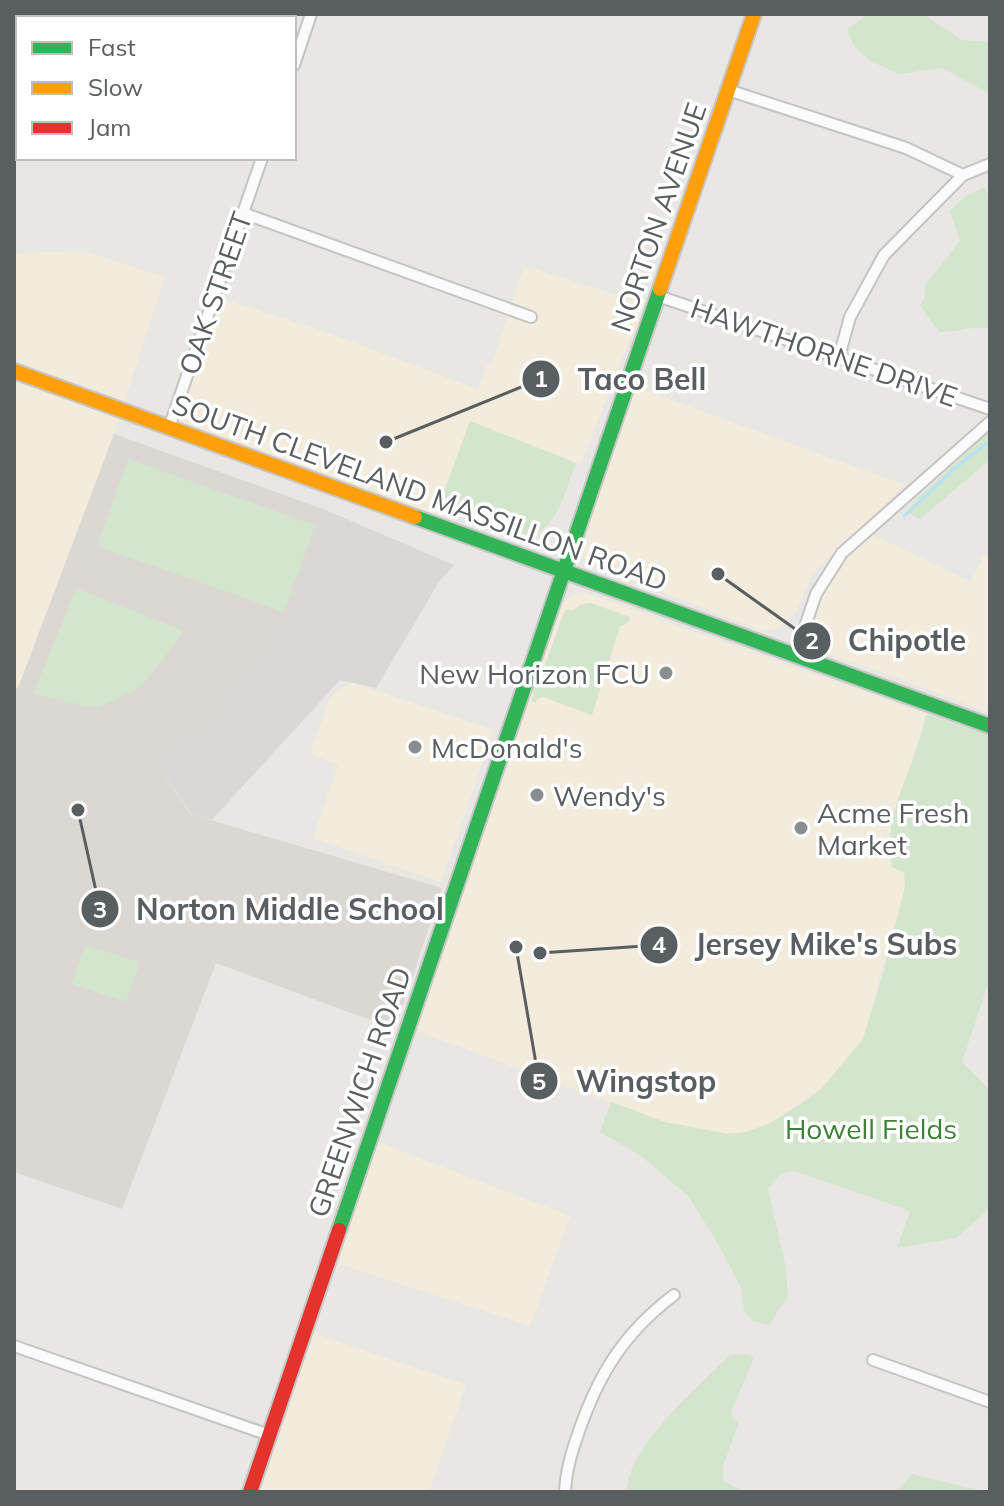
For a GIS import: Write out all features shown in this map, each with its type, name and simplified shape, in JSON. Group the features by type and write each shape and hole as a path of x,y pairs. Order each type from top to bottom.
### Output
{"main road":[{"name":"NORTON AVENUE","path":"564,573 754,14"},
{"name":"SOUTH CLEVELAND MASSILLON ROAD","path":"14,371 990,726"},
{"name":"GREENWICH ROAD","path":"250,1492 564,573"}],"street":[{"path":"296,59 311,14"},
{"path":"728,90 906,148 963,175"},
{"name":"OAK STREET","path":"169,428 261,160"},
{"path":"839,357 850,317 884,255 963,175 990,164"},
{"path":"243,213 531,317"},
{"name":"HAWTHORNE DRIVE","path":"658,296 990,409"},
{"path":"795,656 816,594 842,553 990,422"},
{"path":"565,1492 570,1456 602,1374 628,1337 653,1310 674,1295"},
{"path":"14,1346 269,1435"},
{"path":"873,1360 990,1402"}],"shaded area":[{"path":"83,251 165,277 114,434 18,688 14,687 14,253"},
{"path":"524,266 644,303 581,464 470,421 432,524 169,428 213,296 318,329 478,389 487,365 493,362"},
{"path":"633,386 905,485 813,573 795,614 774,630 760,630 592,565 583,558 589,516"},
{"path":"114,434 323,509 283,623 202,729 151,755 190,814 442,888 395,1029 216,963 122,1209 14,1172 14,687 18,688"},
{"path":"323,509 454,565 439,582 376,688 340,680 212,820 191,814 151,755 202,729 283,623"},
{"path":"869,533 971,582 983,556 990,558 990,704 987,712 836,658 822,650 815,640 810,628 820,597 839,565"},
{"path":"584,592 926,714 896,811 891,841 892,867 904,873 905,887 863,1039 822,1088 770,1123 746,1132 728,1134 665,1122 414,1030 560,606 573,594"},
{"path":"351,682 494,730 441,882 313,838 338,765 310,754 330,697"},
{"path":"378,1142 570,1216 530,1326 336,1263"},
{"path":"308,1331 466,1385 429,1492 253,1492"}],"green space":[{"path":"868,14 923,14 962,40 990,42 990,94 942,68 899,74 870,61 854,46 847,29"},
{"path":"984,187 990,199 990,329 939,332 920,305 924,300 925,285 960,241 950,211 966,196"},
{"path":"470,421 576,463 560,506 547,526 528,535 440,503"},
{"path":"990,431 990,460 920,519 907,512 919,497"},
{"path":"128,459 315,525 284,612 97,546"},
{"path":"76,588 184,631 136,690 97,708 33,694"},
{"path":"591,603 630,617 628,623 620,626 592,715 543,697 535,703 531,700 534,695 532,690 545,665 563,615 566,610"},
{"name":"Howell Fields","path":"926,714 990,735 990,978 962,1062 990,1090 990,1205 956,1238 897,1248 910,1211 795,1171 780,1174 768,1188 786,1268 788,1296 769,1325 753,1321 744,1311 741,1288 689,1197 641,1156 600,1132 611,1102 665,1122 728,1134 746,1132 770,1123 822,1088 863,1039 905,887 904,873 892,867 889,848 891,828"},
{"path":"85,945 140,962 126,1002 72,984"},
{"path":"745,1354 754,1358 731,1412 733,1419 739,1422 723,1466 724,1481 744,1492 627,1492 637,1458 662,1424 719,1365 731,1355"},
{"path":"912,1474 986,1492 899,1492"}],"waterway":[{"path":"904,516 955,468 990,441"}],"traffic: fast":[{"path":"339,1230 660,289"},
{"path":"415,517 990,726"}],"traffic: slow":[{"path":"660,289 754,14"},
{"path":"14,371 415,517"}],"traffic: jam":[{"path":"250,1492 339,1230"}],"place":[{"name":"Taco Bell","path":"386,442"},
{"name":"Chipotle","path":"718,574"},
{"name":"New Horizon FCU","path":"666,673"},
{"name":"McDonald's","path":"415,747"},
{"name":"Wendy's","path":"537,795"},
{"name":"Norton Middle School","path":"78,810"},
{"name":"Acme Fresh Market","path":"801,828"},
{"name":"Wingstop","path":"516,947"},
{"name":"Jersey Mike's Subs","path":"540,953"}]}
